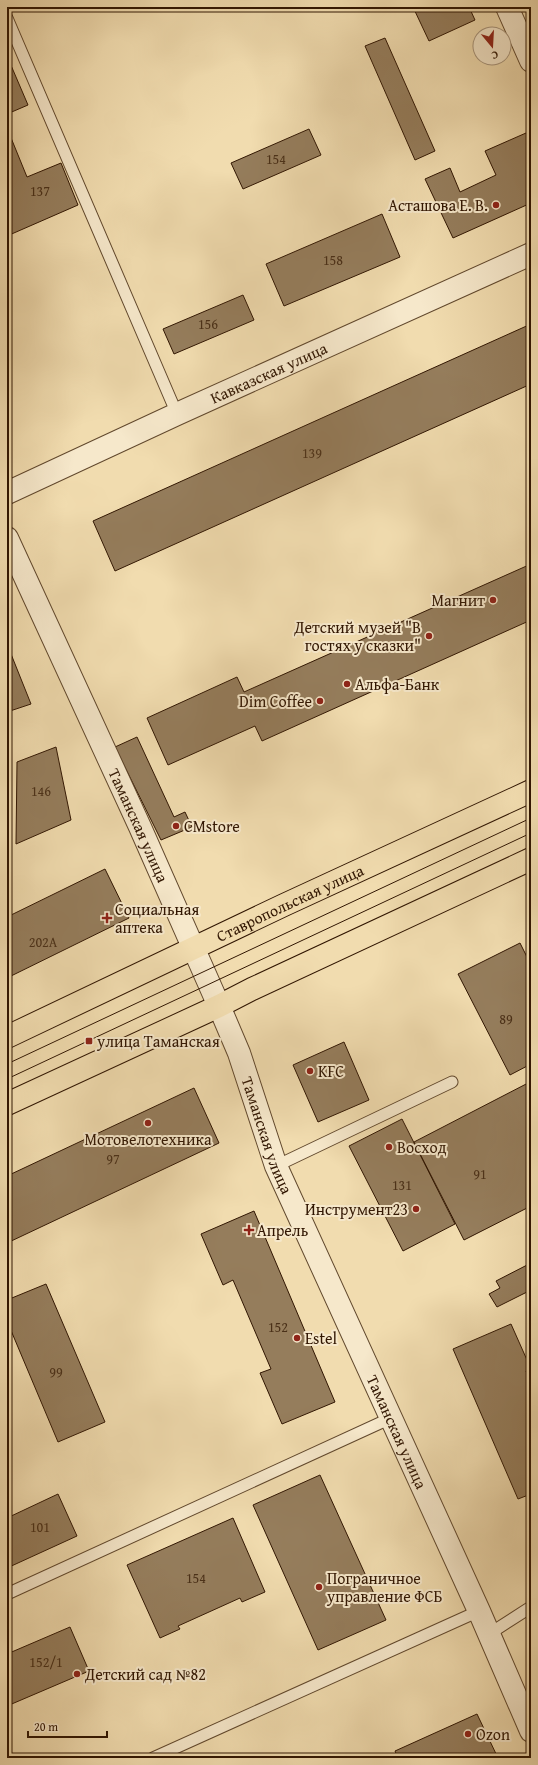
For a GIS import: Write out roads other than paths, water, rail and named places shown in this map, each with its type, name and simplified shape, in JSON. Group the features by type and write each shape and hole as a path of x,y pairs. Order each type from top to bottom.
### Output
{"main road":[{"name":"Ставропольская улица","path":"7,1037 284,905 531,792"},
{"path":"7,1104 531,859"}],"street":[{"path":"507,7 531,61"},
{"name":"Кавказская улица","path":"7,493 177,414 531,254"},
{"name":"Таманская улица","path":"7,538 140,827 219,1006 239,1053 276,1166 480,1611 531,1731"}],"lane":[{"path":"7,18 177,414"},
{"path":"276,1166 452,1082"},
{"path":"7,1594 391,1418"},
{"path":"489,1634 531,1607"},
{"path":"153,1758 480,1611"}],"tram line":[{"path":"7,1064 531,818"},
{"path":"7,1079 531,833"}],"place":[{"name":"Асташова Е. В.","path":"496,205"},
{"name":"Магнит","path":"493,600"},
{"name":"Детский музей \"В гостях у сказки\"","path":"429,636"},
{"name":"Альфа-Банк","path":"347,684"},
{"name":"Dim Coffee","path":"320,701"},
{"name":"CMstore","path":"176,826"},
{"name":"Социальная аптека","path":"107,918"},
{"name":"улица Таманская","path":"89,1041"},
{"name":"KFC","path":"310,1071"},
{"name":"Мотовелотехника","path":"148,1123"},
{"name":"Восход","path":"389,1147"},
{"name":"Инструмент23","path":"416,1209"},
{"name":"Апрель","path":"249,1230"},
{"name":"Estel","path":"297,1338"},
{"name":"Пограничное управление ФСБ","path":"319,1587"},
{"name":"Детский сад №82","path":"77,1674"},
{"name":"Ozon","path":"468,1734"}]}
